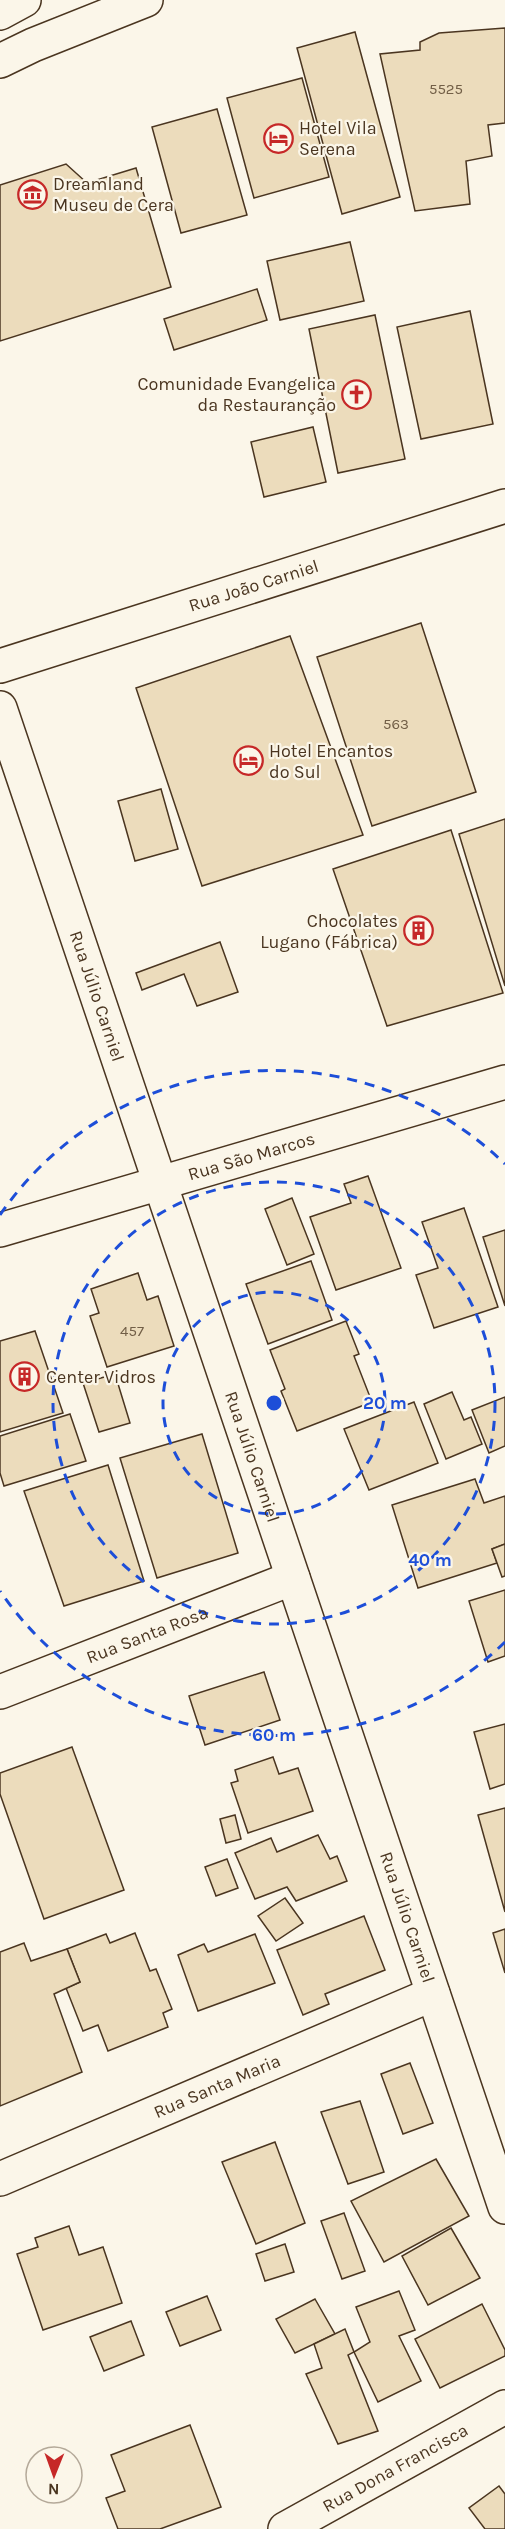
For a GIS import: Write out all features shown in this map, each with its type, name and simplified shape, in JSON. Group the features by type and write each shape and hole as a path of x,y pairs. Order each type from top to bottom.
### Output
{"street":[{"path":"0,13 24,0"},
{"path":"0,61 33,45 146,0"},
{"name":"Rua João Carniel","path":"0,666 505,506"},
{"name":"Rua Júlio Carniel","path":"0,708 505,2207"},
{"name":"Rua São Marcos","path":"0,1230 505,1082"},
{"name":"Rua Santa Rosa","path":"0,1692 293,1578"},
{"name":"Rua Santa Maria","path":"0,2178 433,1994"},
{"name":"Rua Dona Francisca","path":"285,2529 505,2407"}],"building":[{"path":"505,28 505,123 488,125 492,156 466,161 470,204 415,211 380,54 420,50 420,42 439,33"},
{"path":"355,32 400,197 342,214 297,48"},
{"name":"Hotel Vila Serena","path":"302,78 329,177 254,198 227,98"},
{"path":"217,109 247,215 181,233 152,127"},
{"name":"Dreamland Museu de Cera","path":"66,164 87,183 136,168 171,287 0,341 0,185"},
{"path":"350,242 364,301 280,320 267,261"},
{"path":"257,289 267,320 174,350 164,319"},
{"path":"470,311 493,424 421,439 397,327"},
{"name":"Comunidade Evangelica da Restauranção","path":"375,315 405,459 338,473 309,329"},
{"path":"313,427 326,482 264,497 251,442"},
{"path":"421,623 476,792 372,826 317,657"},
{"name":"Hotel Encantos do Sul","path":"290,636 363,835 202,886 136,688"},
{"path":"161,789 178,849 135,861 118,801"},
{"path":"505,819 505,986 459,834"},
{"name":"Chocolates Lugano (Fábrica)","path":"451,830 503,993 387,1026 333,869"},
{"path":"220,942 238,992 197,1006 184,974 142,990 136,973"},
{"path":"368,1176 401,1268 336,1290 310,1217 351,1203 344,1184"},
{"path":"292,1198 314,1254 287,1265 265,1209"},
{"path":"464,1208 498,1307 434,1328 416,1275 438,1268 422,1222"},
{"path":"505,1230 505,1306 483,1237"},
{"path":"311,1261 332,1320 268,1344 246,1284"},
{"path":"138,1273 147,1300 158,1296 174,1346 107,1367 90,1316 99,1313 91,1289"},
{"path":"346,1321 359,1354 354,1356 372,1402 297,1431 281,1391 285,1389 270,1350"},
{"name":"Center Vidros","path":"35,1331 63,1413 0,1432 0,1341"},
{"path":"115,1374 130,1423 99,1432 83,1383"},
{"path":"452,1392 464,1420 471,1417 482,1444 446,1459 424,1404"},
{"path":"505,1397 505,1446 489,1453 472,1410"},
{"path":"414,1402 438,1463 369,1490 344,1429"},
{"path":"70,1414 86,1461 4,1486 0,1473 0,1436"},
{"path":"202,1434 238,1553 157,1578 120,1458"},
{"path":"108,1465 144,1581 64,1606 24,1491"},
{"path":"475,1479 484,1503 505,1496 505,1544 492,1549 497,1563 418,1588 392,1505"},
{"path":"505,1544 505,1576 502,1577 492,1549"},
{"path":"505,1590 505,1656 488,1662 469,1601"},
{"path":"264,1672 280,1720 205,1745 189,1696"},
{"path":"505,1724 505,1784 490,1789 474,1732"},
{"path":"72,1747 124,1890 44,1919 0,1794 0,1773"},
{"path":"273,1757 279,1774 298,1768 313,1811 248,1833 231,1783 238,1781 235,1770"},
{"path":"505,1808 505,1912 478,1815"},
{"path":"235,1815 241,1839 226,1843 220,1819"},
{"path":"318,1835 330,1859 337,1856 347,1881 296,1901 287,1887 255,1899 235,1853 271,1838 277,1852"},
{"path":"227,1859 238,1888 216,1896 205,1867"},
{"path":"285,1898 303,1923 276,1941 258,1916"},
{"path":"364,1916 385,1970 325,1994 329,2004 303,2015 277,1950"},
{"path":"505,1929 505,1973 493,1933"},
{"path":"135,1933 150,1971 156,1969 172,2009 163,2013 168,2027 108,2051 98,2025 83,2031 66,1988 80,1982 67,1949 106,1934 110,1943"},
{"path":"255,1934 275,1983 198,2011 178,1955 204,1944 208,1952"},
{"path":"24,1943 31,1961 67,1949 80,1982 54,1994 82,2072 0,2106 0,1952"},
{"path":"410,2063 433,2123 403,2134 381,2074"},
{"path":"360,2101 384,2172 348,2184 321,2112"},
{"path":"275,2142 305,2223 256,2244 222,2162"},
{"path":"436,2159 469,2216 384,2262 351,2201"},
{"path":"344,2213 365,2271 342,2279 321,2221"},
{"path":"69,2226 79,2255 103,2247 122,2303 43,2330 17,2254 38,2247 35,2238"},
{"path":"451,2228 480,2278 428,2305 402,2256"},
{"path":"285,2244 294,2272 265,2281 256,2254"},
{"path":"399,2291 415,2330 399,2336 421,2381 378,2402 354,2352 370,2342 356,2307"},
{"path":"207,2296 221,2330 180,2346 166,2312"},
{"path":"315,2299 335,2334 295,2353 276,2319"},
{"path":"482,2304 505,2350 505,2356 440,2388 415,2339"},
{"path":"131,2321 144,2355 104,2371 90,2337"},
{"path":"345,2329 354,2352 348,2355 378,2431 338,2444 306,2374 322,2368 314,2344"},
{"path":"190,2425 221,2507 160,2529 118,2529 106,2498 125,2491 111,2455"},
{"path":"499,2486 505,2494 505,2529 485,2529 469,2508"}],"place":[{"name":"Hotel Vila Serena","path":"278,138"},
{"name":"Dreamland Museu de Cera","path":"32,194"},
{"name":"Comunidade Evangelica da Restauranção","path":"357,394"},
{"name":"Hotel Encantos do Sul","path":"248,761"},
{"name":"Chocolates Lugano (Fábrica)","path":"419,931"},
{"name":"Center Vidros","path":"25,1377"}]}
